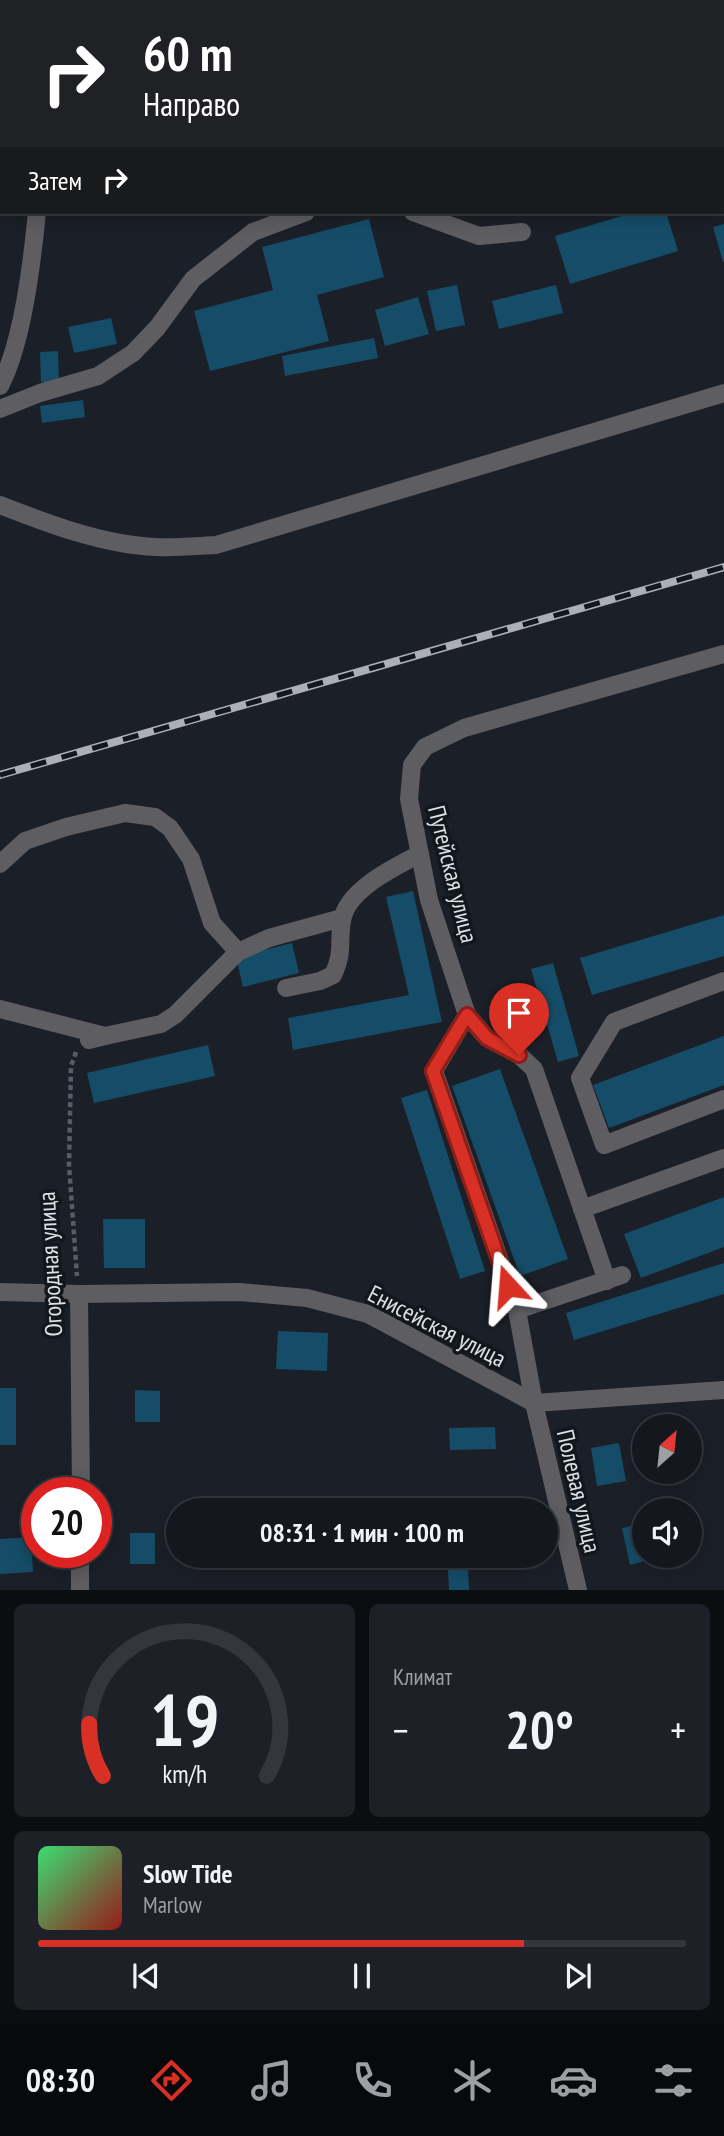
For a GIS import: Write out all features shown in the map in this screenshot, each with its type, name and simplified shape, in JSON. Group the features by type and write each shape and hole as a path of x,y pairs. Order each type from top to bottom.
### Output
{"street":[{"path":"0,386 21,317 37,214"},
{"path":"0,409 40,393 98,376 133,352 157,328 193,279 203,271 253,232 301,214"},
{"path":"418,214 479,236 522,232"},
{"path":"0,505 46,523 121,543 156,547 216,545 724,393"},
{"name":"Путейская улица","path":"517,1310 614,1278 582,1209 534,1069 519,1055 487,1038 467,1015 429,900 409,799 412,765 425,747 464,728 724,654"},
{"path":"0,864 24,841 66,827 125,813 155,817 170,828 191,859 212,923 239,951"},
{"path":"286,988 320,981 333,975 341,957 342,918 360,889 420,854"},
{"path":"0,1009 97,1038 161,1024 175,1015 239,951 268,938 342,918"},
{"path":"724,981 614,1022 580,1078 604,1145 724,1099"},
{"name":"Полевая улица","path":"467,1015 433,1071 517,1310 534,1403 578,1590"},
{"path":"582,1209 724,1158"},
{"name":"Енисейская улица","path":"0,1292 240,1292 307,1298 368,1314 534,1403"},
{"name":"Огородная улица","path":"79,1294 80,1477"},
{"path":"534,1403 724,1390"},
{"path":"80,1568 80,1590"}],"path":[{"name":"Огородная улица","path":"79,1294 69,1165 71,1066 78,1047 97,1038"}],"building":[{"path":"628,214 667,214 678,251 570,284 555,236"},
{"path":"369,219 384,277 317,295 329,341 210,371 194,311 273,290 262,247"},
{"path":"724,224 724,262 723,262 713,227"},
{"path":"457,285 465,325 436,331 427,291"},
{"path":"556,285 563,313 499,329 492,301"},
{"path":"418,297 429,334 385,346 375,310"},
{"path":"111,318 117,344 74,353 68,327"},
{"path":"374,338 378,358 285,376 282,356"},
{"path":"58,351 59,382 41,382 40,352"},
{"path":"83,400 85,417 42,423 40,406"},
{"path":"413,891 442,1022 293,1050 288,1018 409,995 386,897"},
{"path":"724,915 724,956 592,995 580,958"},
{"path":"292,943 299,973 243,987 236,957"},
{"path":"553,963 579,1056 558,1062 531,969"},
{"path":"724,1036 724,1085 609,1128 593,1085"},
{"path":"208,1045 215,1076 94,1103 87,1073"},
{"path":"500,1069 568,1259 520,1276 452,1086"},
{"path":"427,1090 485,1271 460,1279 401,1098"},
{"path":"724,1197 724,1247 641,1278 624,1234"},
{"path":"103,1219 145,1219 145,1268 104,1268"},
{"path":"724,1263 724,1294 574,1340 566,1313"},
{"path":"278,1331 328,1333 327,1371 276,1369"},
{"path":"0,1388 16,1388 16,1445 0,1445"},
{"path":"135,1390 160,1391 160,1422 135,1422"},
{"path":"495,1427 496,1449 450,1450 449,1428"},
{"path":"619,1443 626,1481 597,1486 591,1448"},
{"path":"632,1526 630,1565 622,1528"},
{"path":"130,1533 155,1533 155,1564 130,1564"},
{"path":"21,1538 21,1568 33,1568 33,1572 0,1574 0,1539"},
{"path":"468,1568 469,1590 449,1590 448,1569"}],"railway":[{"path":"0,775 724,567"}],"route":[{"path":"508,1286 433,1071 467,1015 487,1038 519,1055"}]}
